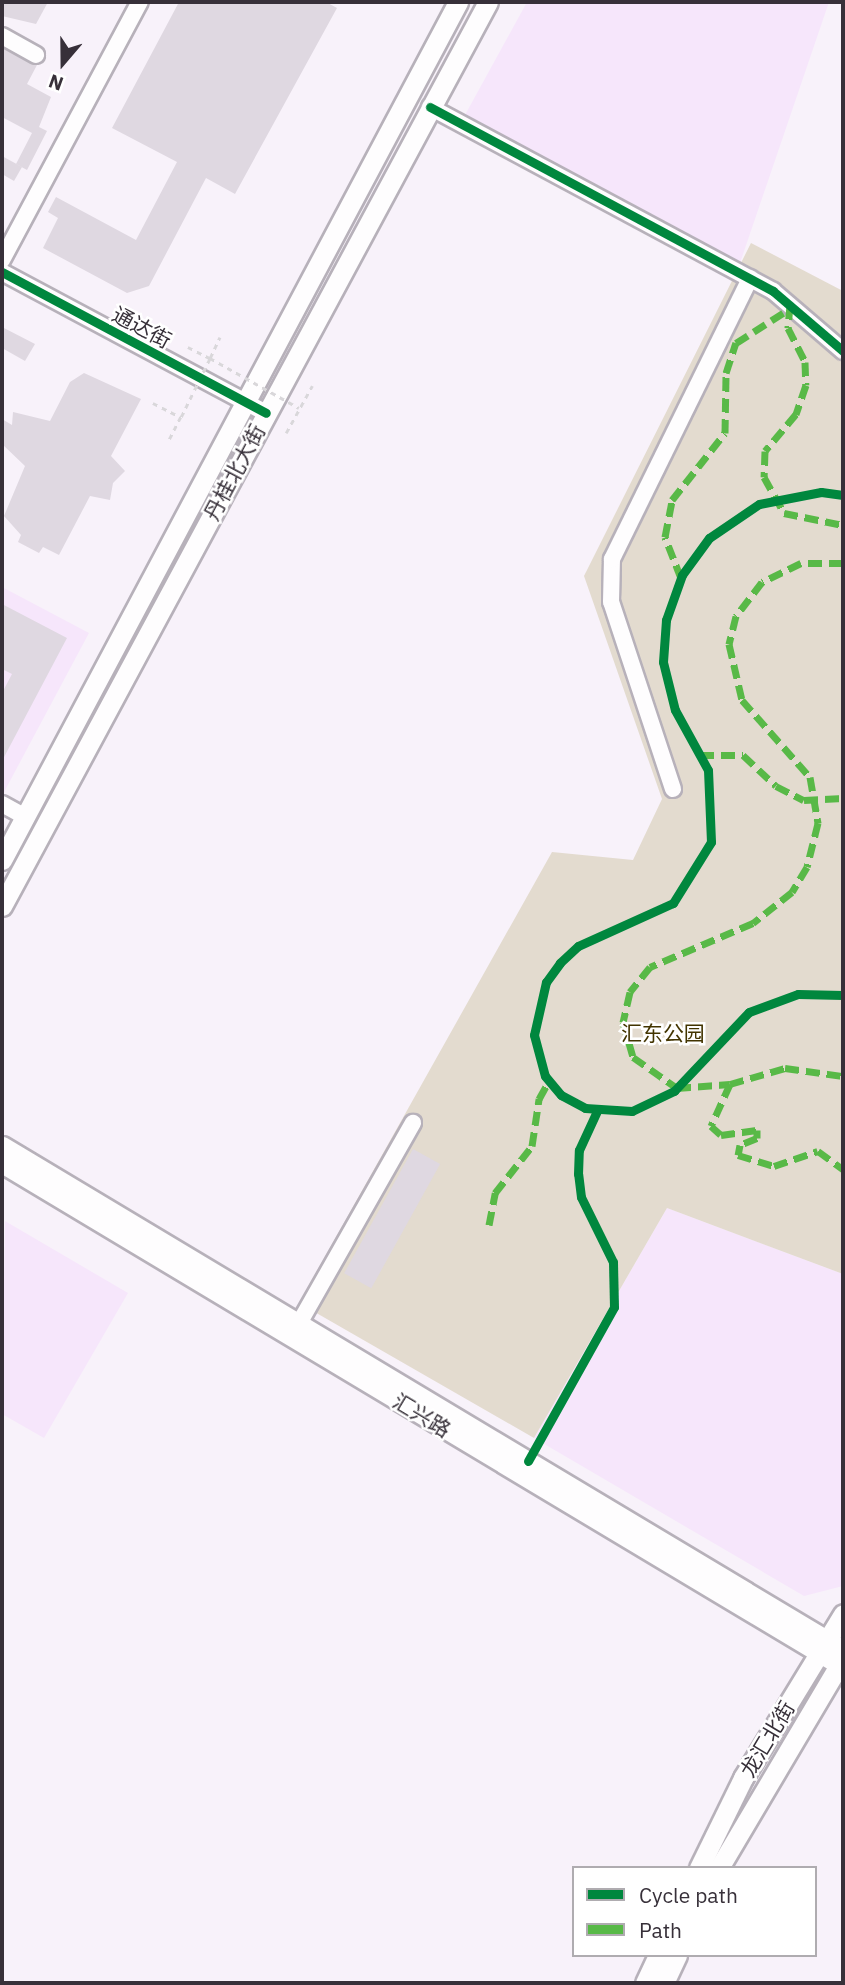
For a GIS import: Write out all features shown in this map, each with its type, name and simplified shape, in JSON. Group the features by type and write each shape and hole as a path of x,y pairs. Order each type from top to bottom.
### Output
{"main road":[{"name":"丹桂北大街","path":"2,860 243,400 458,2"},
{"name":"丹桂北大街","path":"2,906 488,2"},
{"path":"2,1139 24,1168"},
{"path":"2,1146 24,1168 836,1655"},
{"path":"2,1165 24,1168"},
{"name":"龙汇北街","path":"720,1866 836,1655 843,1614"},
{"name":"龙汇北街","path":"700,1866 726,1808 836,1655"},
{"path":"645,1983 657,1957"},
{"path":"664,1983 676,1957"}],"street":[{"path":"2,260 140,2"},
{"path":"2,36 36,55"},
{"path":"430,107 750,278 843,351"},
{"name":"通达街","path":"2,272 266,413"},
{"path":"673,789 611,602 612,559 750,278"},
{"path":"2,804 24,817"},
{"path":"295,1330 413,1123"}],"path":[{"path":"170,439 220,337"},
{"path":"188,347 299,408"},
{"path":"286,433 312,386"},
{"path":"153,403 181,417"}],"shaded area":[{"path":"527,2 829,2 740,263 465,115"},
{"path":"2,587 89,633 3,794 2,793"},
{"path":"667,1208 843,1274 843,1586 804,1596 534,1438"},
{"path":"5,1221 128,1293 44,1438 2,1414"}],"green space":[{"name":"汇东公园","path":"751,243 843,291 843,1274 667,1208 534,1438 299,1303 552,852 633,860 662,799 584,576"}],"building":[{"path":"2,2 48,2 36,24 2,16"},
{"path":"179,2 326,2 337,8 235,194 206,178 149,286 127,293 43,248 58,218 48,212 56,197 136,240 177,162 112,128"},
{"path":"2,48 37,65 27,84 51,97 39,127 47,131 27,170 16,164 32,133 2,117"},
{"path":"2,156 22,167 14,181 2,174"},
{"path":"2,327 35,344 25,361 2,348"},
{"path":"84,373 141,399 111,456 125,471 113,483 110,500 90,496 59,555 43,547 39,553 18,542 21,535 4,516 25,466 2,444 2,419 12,425 13,412 50,421 70,382"},
{"path":"2,604 67,638 2,761 2,693 12,674 2,669"},
{"path":"413,1149 440,1164 371,1288 344,1273"}],"marked path":[{"path":"790,305 788,328 805,362 806,385 796,414 765,451 764,477 784,513 843,525"},
{"path":"681,578 665,537 672,500 725,433 726,373 736,343 786,311"},
{"path":"843,563 801,563 762,582 736,616 729,644 742,700 810,777 818,823 807,867 792,892 753,923 650,967 630,992 623,1022 633,1057 677,1088 730,1084 785,1068 843,1076"},
{"path":"700,755 743,755 776,786 804,800 843,798"},
{"path":"489,1225 495,1193 532,1146 539,1099 549,1081"},
{"path":"730,1084 711,1126 721,1135 757,1130 757,1138 740,1145 738,1155 774,1166 818,1151 843,1169"}],"cycle path":[{"path":"430,107 773,291 843,351"},
{"path":"2,272 266,413"},
{"path":"843,495 821,492 759,504 709,538 682,575 666,620 663,662 675,710 708,770 711,842 673,903 578,946 560,963 546,982 534,1035 545,1076 561,1095 585,1108 632,1111 674,1091 749,1012 798,994 843,995"},
{"path":"528,1461 614,1307 613,1262 581,1197 578,1174 579,1150 597,1111"}]}
